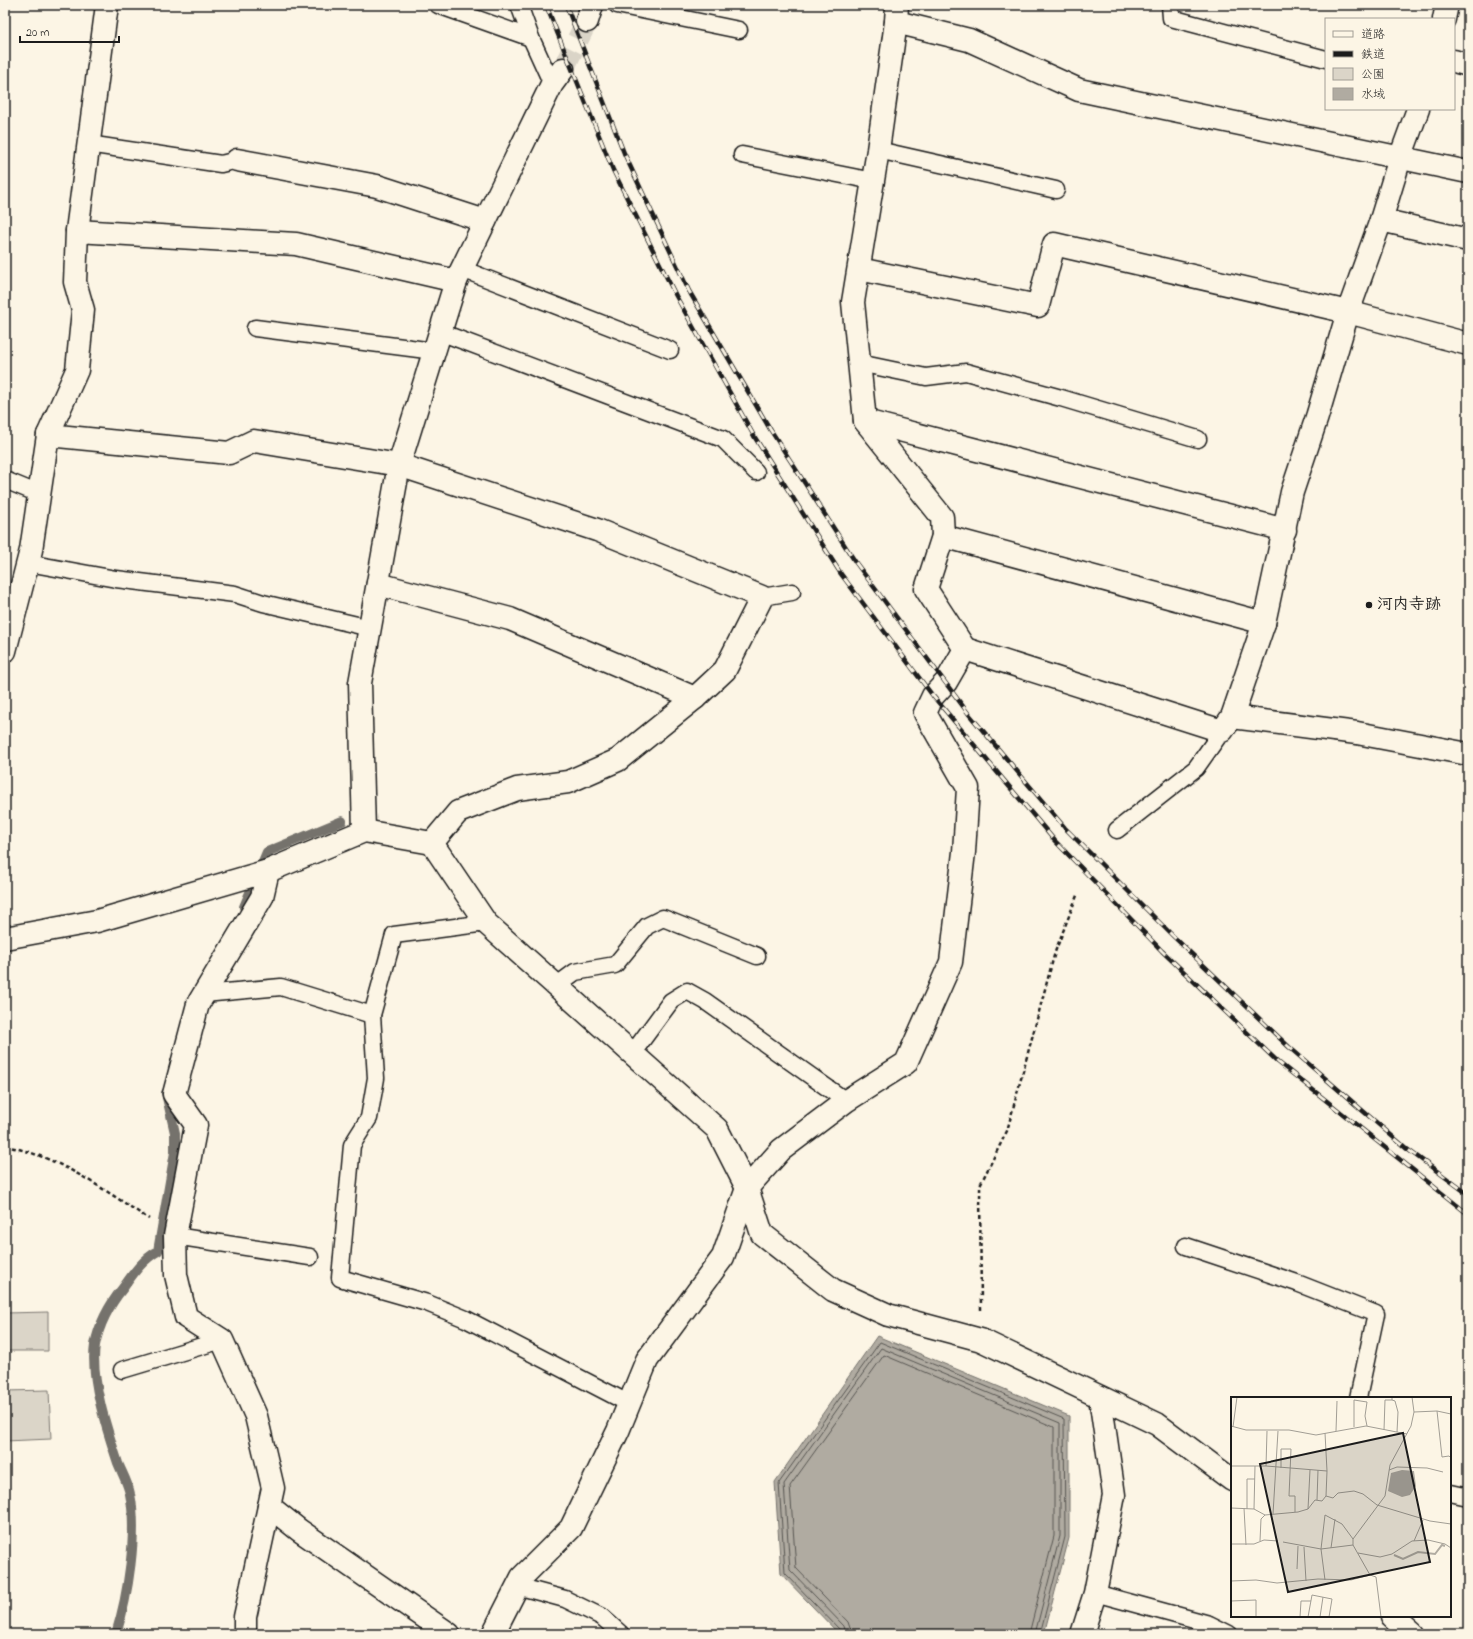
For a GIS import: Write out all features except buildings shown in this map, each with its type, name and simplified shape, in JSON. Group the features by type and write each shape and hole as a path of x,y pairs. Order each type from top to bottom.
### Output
{"street":[{"path":"5,651 28,563 48,435 77,370 84,310 75,282 77,231 107,5"},
{"path":"1444,18 1447,5"},
{"path":"1468,172 1079,90 969,40 897,14 878,150 853,302 865,421 942,516 943,536 926,590 965,649 1227,724 1357,733 1468,754"},
{"path":"1455,61 1468,65"},
{"path":"364,831 360,683 399,465 459,275 558,77"},
{"path":"1227,724 1264,622 1292,492 1318,417 1348,312 1381,220 1400,158 1418,110"},
{"path":"237,160 377,186 485,221"},
{"path":"1381,220 1468,240"},
{"path":"77,231 296,244 459,275"},
{"path":"859,269 1038,306 1054,244 1348,312 1468,344"},
{"path":"865,421 1285,530"},
{"path":"48,435 229,453 254,441 399,465 597,530 762,597 725,670 695,698 618,760 568,782 517,789 458,812 432,843"},
{"path":"943,536 1264,622"},
{"path":"378,584 510,619 695,698"},
{"path":"493,1634 522,1577 571,1528 630,1404 647,1360 724,1257 747,1188 782,1150 846,1101 906,1063 951,962 964,852 968,788 925,713 933,696 946,682 965,649"},
{"path":"5,938 97,921 268,871 364,831 432,843 486,923 717,1129 747,1188 762,1234 833,1290 888,1315 981,1340 1157,1424 1231,1479"},
{"path":"244,1634 244,1617 273,1488 256,1416 222,1340 186,1317 176,1275 175,1236 196,1125 174,1094 198,1004 262,896 268,871"},
{"path":"1082,1634 1094,1593 1114,1495 1100,1397"},
{"path":"269,1506 299,1530 449,1634"},
{"path":"1393,1617 1412,1634"}],"lane":[{"path":"438,5 531,38"},
{"path":"519,5 531,38 558,77"},
{"path":"617,5 739,30"},
{"path":"1170,5 1171,18 1325,59"},
{"path":"88,144 221,164 237,160"},
{"path":"878,150 1056,190"},
{"path":"742,155 873,181"},
{"path":"459,275 670,350"},
{"path":"255,328 437,342 723,439 756,472"},
{"path":"859,363 926,377 966,372 1061,398 1198,439"},
{"path":"5,480 39,494"},
{"path":"28,563 109,578 235,594 264,603 370,628"},
{"path":"762,597 792,592"},
{"path":"1117,830 1196,768 1227,724"},
{"path":"556,986 575,972 615,965 647,926 663,918 757,956"},
{"path":"486,923 394,935 372,1015 376,1078 369,1118 352,1145 340,1278 427,1303 466,1319 630,1404"},
{"path":"204,994 280,987 372,1015"},
{"path":"632,1054 671,1001 687,991 705,1001 846,1101"},
{"path":"175,1236 310,1257"},
{"path":"1186,1246 1298,1283 1376,1314 1358,1397"},
{"path":"122,1370 222,1340"},
{"path":"1451,1493 1468,1497"},
{"path":"517,1586 565,1599 602,1617 621,1634"},
{"path":"1094,1593 1209,1624 1229,1634"}],"path":[{"path":"981,1340 980,1185 1007,1131 1056,952 1078,893"},
{"path":"5,1146 26,1150 63,1165 175,1236"}],"green space":[{"path":"48,1312 48,1351 5,1351 5,1313"},
{"path":"49,1390 51,1439 5,1441 5,1391"}],"water":[{"path":"877,1336 1069,1416 1069,1538 1044,1634 839,1634 781,1574 775,1482"}],"waterway":[{"path":"244,907 267,852 342,821"},
{"path":"116,1634 128,1583 133,1527 132,1510 129,1490 118,1463 100,1404 95,1373 95,1345 102,1322 114,1301 138,1268 158,1251 175,1152 175,1133 166,1093"}],"tunnel":[{"path":"563,69 587,21"}],"railway":[{"path":"546,5 613,170 676,296 754,436 841,574 933,696 1055,841 1162,951 1278,1062 1468,1214"},
{"path":"566,5 624,153 689,291 770,429 856,563 968,713 1065,828 1173,936 1289,1047 1407,1149 1468,1194"}],"place":[{"name":"河内寺跡","path":"1369,605"}]}
